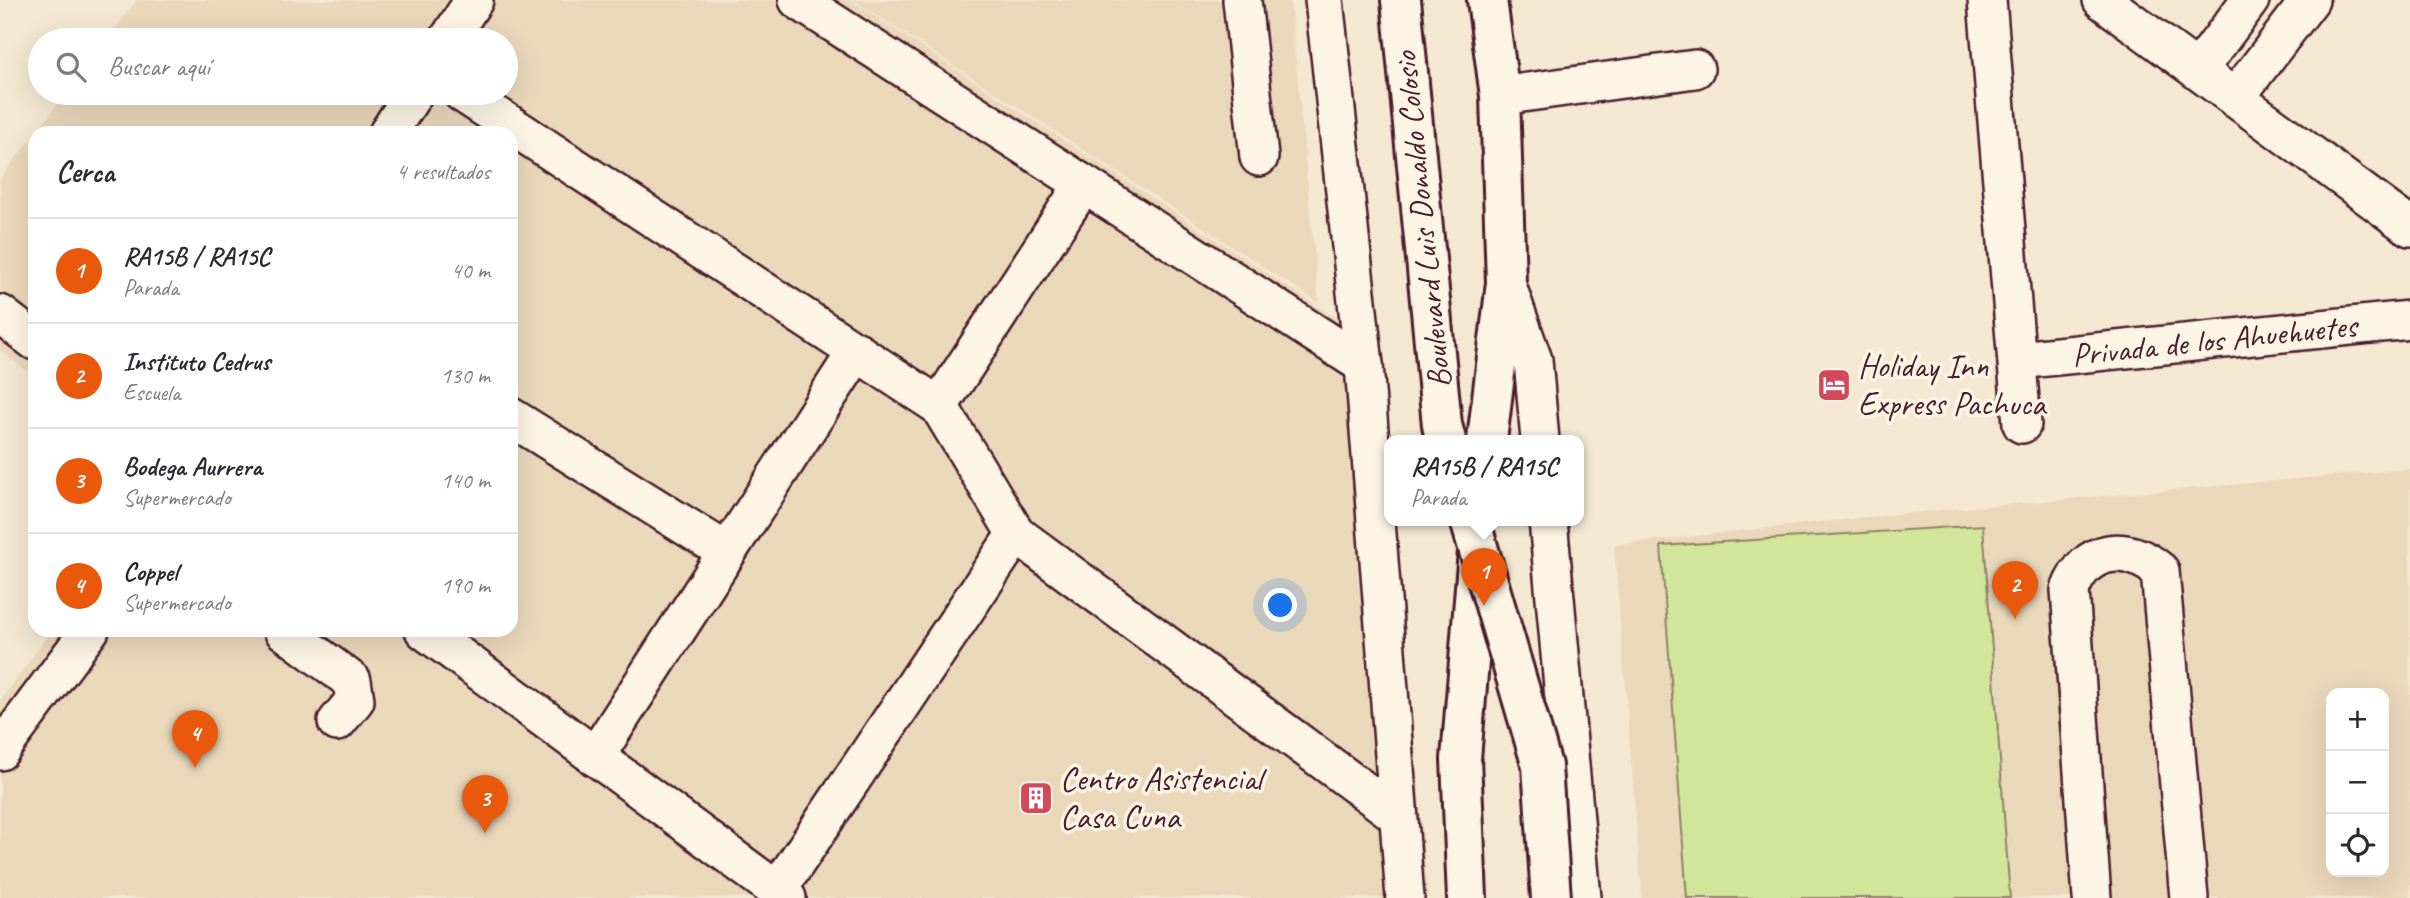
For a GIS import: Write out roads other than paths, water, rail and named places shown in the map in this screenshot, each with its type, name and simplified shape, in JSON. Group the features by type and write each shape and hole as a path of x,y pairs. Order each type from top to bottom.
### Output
{"main road":[{"name":"Boulevard Luis Donaldo Colosio","path":"1401,0 1445,435"},
{"name":"Boulevard Luis Donaldo Colosio","path":"1487,0 1500,96 1506,283 1487,433"},
{"path":"1472,526 1542,766 1551,898"},
{"path":"1467,898 1461,760 1480,526"}],"street":[{"path":"456,28 474,0"},
{"path":"798,0 1364,365"},
{"path":"1242,0 1259,157"},
{"path":"1324,0 1364,365 1405,898"},
{"path":"1987,0 2022,424"},
{"path":"2102,0 2410,228"},
{"path":"2198,70 2250,0"},
{"path":"2235,98 2310,0"},
{"path":"1500,96 1695,69"},
{"path":"393,126 406,105"},
{"path":"480,105 512,126"},
{"path":"518,130 939,405 1016,534 1397,815"},
{"path":"939,405 1083,185"},
{"path":"1506,283 1533,360 1540,435"},
{"path":"0,314 28,336"},
{"name":"Privada de los Ahuehuetes","path":"2017,360 2410,320"},
{"path":"595,757 856,351"},
{"path":"518,421 727,552"},
{"path":"1549,526 1582,898"},
{"path":"433,637 782,894 1016,534"},
{"path":"2092,898 2070,590 2076,574 2090,559 2118,553 2143,557 2160,571 2189,898"},
{"path":"0,751 85,637"},
{"path":"292,637 352,681 355,700 337,722"}],"place":[{"name":"Holiday Inn Express Pachuca","path":"1834,385"},
{"name":"RA15B / RA15C","path":"1484,606"},
{"name":"Instituto Cedrus","path":"2015,619"},
{"name":"Coppel","path":"195,768"},
{"name":"Centro Asistencial Casa Cuna","path":"1036,798"},
{"name":"Bodega Aurrera","path":"485,833"}]}
